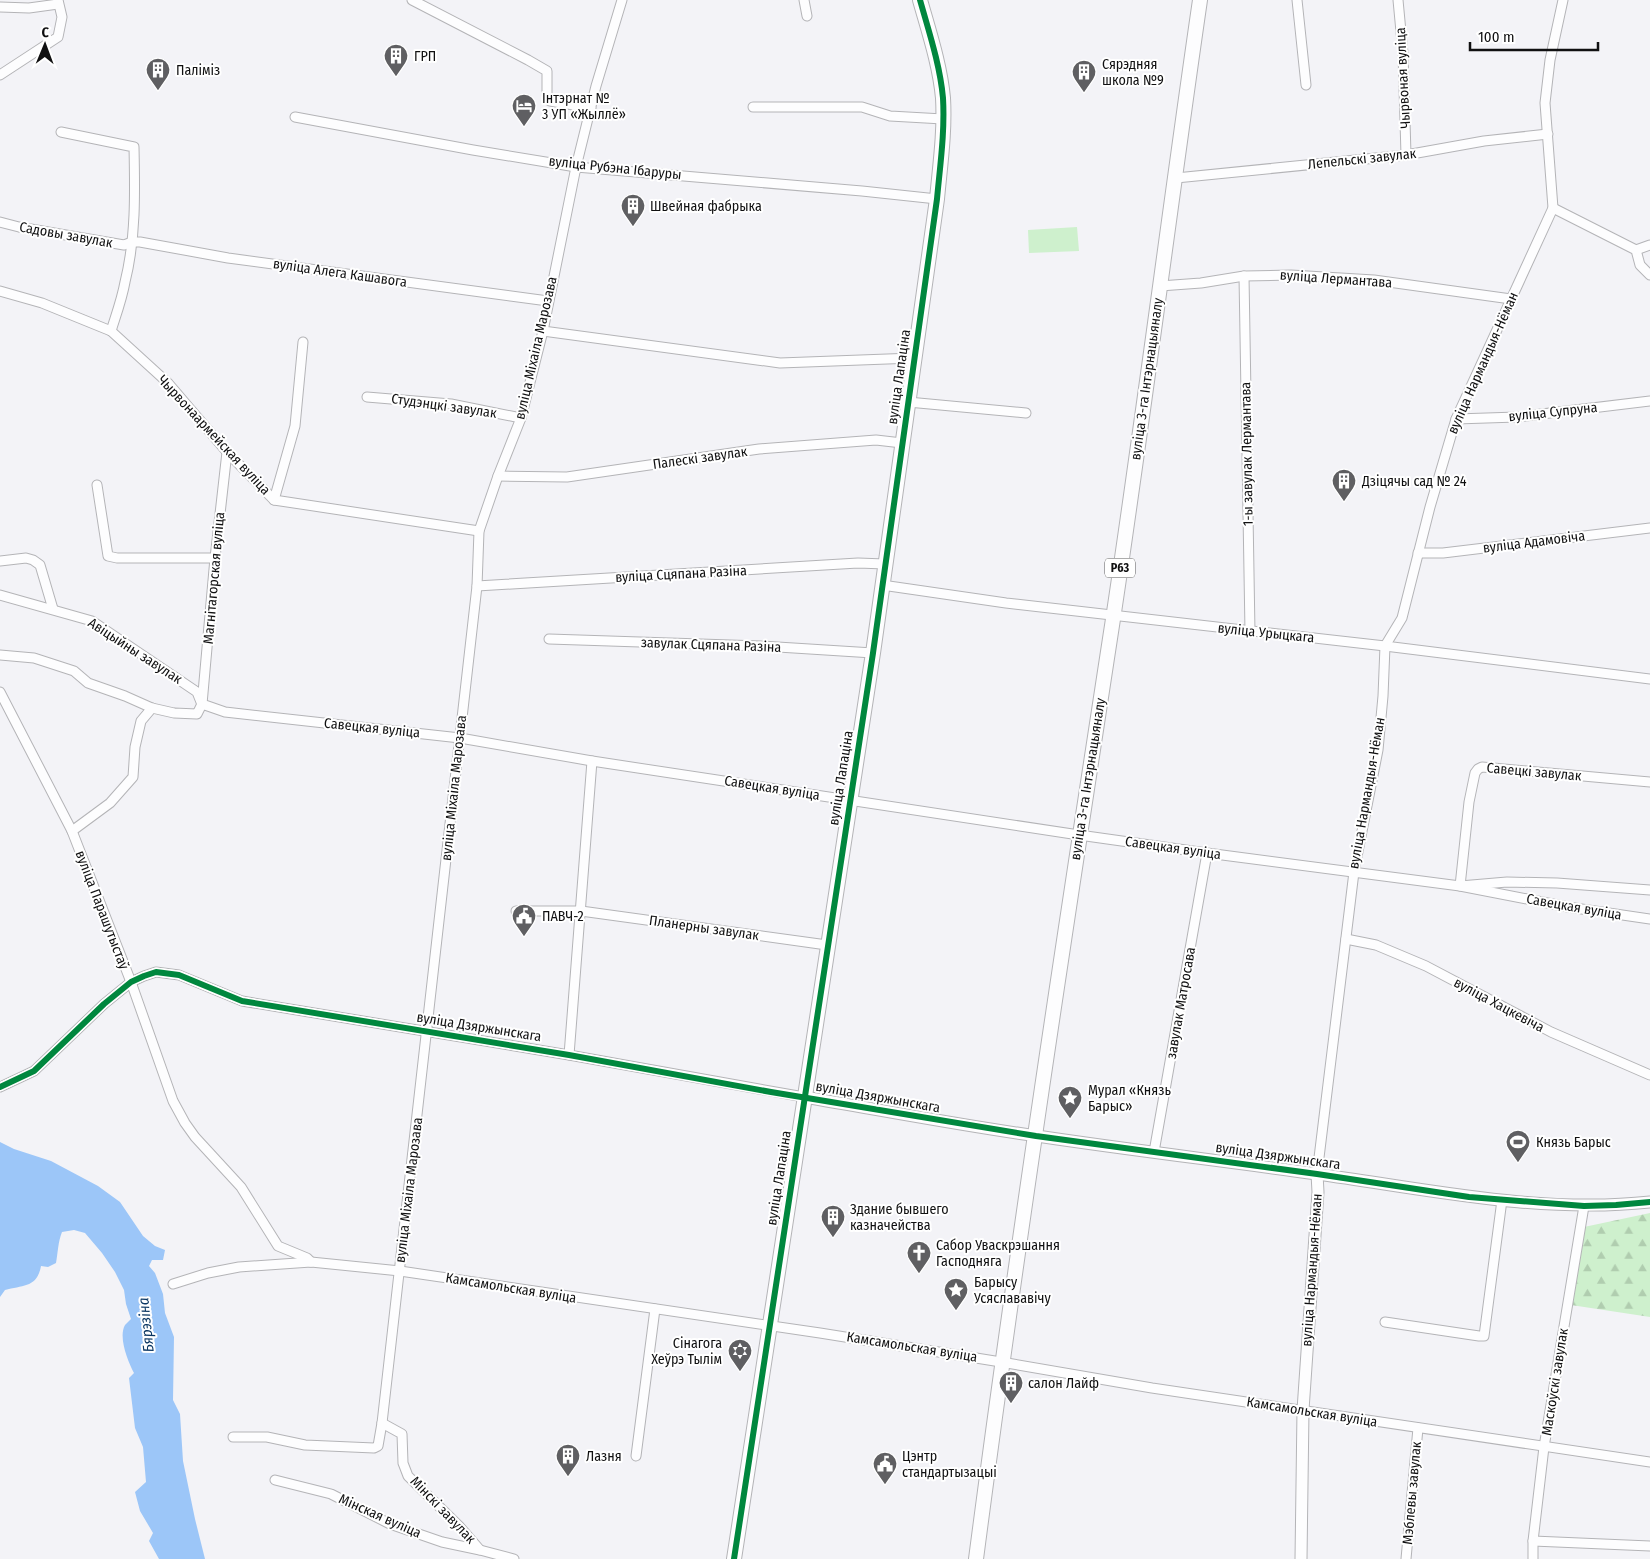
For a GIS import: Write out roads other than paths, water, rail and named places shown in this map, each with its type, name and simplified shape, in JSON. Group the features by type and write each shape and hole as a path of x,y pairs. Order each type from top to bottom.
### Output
{"main road":[{"name":"вуліца Лапаціна","path":"734,1559 873,653 937,199 942,119 941,83 920,0"},
{"name":"вуліца 3-га Інтэрнацыяналу","path":"976,1559 1002,1362 1113,616 1200,0"}],"street":[{"path":"412,0 547,71 547,95 550,101 591,108"},
{"name":"вуліца Міхаіла Марозава","path":"233,1437 267,1437 305,1445 374,1448 378,1446 400,1271 477,586 479,531 521,418 543,331 576,167 622,0"},
{"path":"804,0 807,16"},
{"path":"1296,0 1306,85"},
{"name":"Чырвоная вуліца","path":"1398,0 1403,53 1406,155"},
{"name":"вуліца Нармандыя-Нёман","path":"1301,1559 1303,1410 1318,1192 1317,1174 1354,872 1378,750 1385,646 1402,618 1442,460 1456,419 1552,208 1545,103 1550,60 1563,0"},
{"path":"0,7 29,8 58,2 62,17 58,37 0,76"},
{"path":"753,107 862,107 890,116 942,119"},
{"name":"вуліца Рубэна Ібаруры","path":"295,117 576,167 862,190 937,199"},
{"path":"60,132 134,146 135,192 132,242 125,282 111,331"},
{"name":"Лепельскі завулак","path":"1176,178 1406,155 1484,141 1548,134"},
{"path":"1552,208 1636,250 1650,245"},
{"name":"Садовы завулак","path":"0,222 124,246 132,242"},
{"name":"вуліца Алега Кашавога","path":"132,242 237,259 548,301"},
{"path":"1636,250 1640,266 1650,275"},
{"name":"вуліца Лермантава","path":"1160,286 1244,276 1291,275 1374,280 1511,299"},
{"name":"1-ы завулак Лермантава","path":"1244,276 1250,632"},
{"name":"Чырвонаармейская вуліца","path":"0,291 42,303 111,331 168,383 227,452 274,500 479,531"},
{"path":"543,331 780,363 914,358"},
{"path":"274,500 295,426 303,342"},
{"name":"Студэнцкі завулак","path":"366,396 451,404 521,418"},
{"name":"вуліца Супруна","path":"1456,419 1517,417 1650,401"},
{"path":"908,402 1026,413"},
{"name":"Палескі завулак","path":"498,476 567,477 759,449 876,440 902,443"},
{"name":"Магнітагорская вуліца","path":"202,704 227,452"},
{"path":"97,484 108,556 117,558 215,558"},
{"name":"вуліца Адамовіча","path":"1418,553 1442,553 1650,528"},
{"path":"0,561 26,558 33,560 40,566 53,609"},
{"name":"вуліца Сцяпана Разіна","path":"477,586 858,563 885,564"},
{"name":"вуліца Урыцкага","path":"882,585 1113,616 1385,646 1650,679"},
{"name":"Авіцыйны завулак","path":"0,595 92,621 197,692 202,704"},
{"name":"завулак Сцяпана Разіна","path":"549,639 760,646 873,653"},
{"path":"0,655 34,658 66,668 74,671 88,683 152,708 174,713 197,714 202,704"},
{"name":"вуліца Парашутыстаў","path":"0,692 72,831 131,982 173,1101 185,1123 195,1137 241,1187 278,1246 307,1258 311,1262"},
{"name":"Савецкая вуліца","path":"202,704 225,712 460,738 592,761 1207,854 1460,886 1568,907 1650,919"},
{"path":"72,831 110,803 133,777 135,747 141,721 152,708"},
{"path":"569,1055 592,761"},
{"name":"Савецкі завулак","path":"1460,886 1469,802 1474,773 1478,768 1650,782"},
{"name":"завулак Матросава","path":"1154,1152 1207,854"},
{"path":"1460,886 1507,882 1557,883 1650,890"},
{"name":"Планерны завулак","path":"516,911 581,911 827,945"},
{"name":"вуліца Хацкевіча","path":"1346,939 1376,945 1426,966 1551,1032 1650,1075"},
{"name":"вуліца Дзяржынскага","path":"0,1087 34,1071 104,1004 131,982 156,972 179,975 242,1000 1036,1136 1317,1174 1469,1197 1584,1206 1650,1202"},
{"path":"1385,1322 1484,1336 1502,1200"},
{"name":"Маскоўскі завулак","path":"1533,1559 1533,1541 1544,1447 1584,1206"},
{"name":"Камсамольская вуліца","path":"174,1284 208,1273 240,1267 311,1262 400,1271 769,1325 1152,1388 1650,1462"},
{"path":"636,1456 656,1308"},
{"name":"Мінскі завулак","path":"382,1423 402,1434 403,1463 408,1476 460,1526 480,1550"},
{"name":"Мэблевы завулак","path":"1406,1559 1418,1428"},
{"name":"Мінская вуліца","path":"275,1480 331,1494 390,1524 442,1542 514,1559"},
{"path":"1533,1541 1650,1546"}],"water":[{"name":"Бярэзіна","path":"0,1142 14,1149 51,1161 98,1186 120,1202 143,1236 155,1246 165,1250 163,1260 152,1260 149,1266 155,1273 163,1294 165,1313 174,1337 173,1400 180,1414 183,1461 205,1559 159,1559 149,1541 153,1533 140,1511 135,1492 146,1482 143,1447 135,1428 129,1378 134,1373 123,1343 123,1330 131,1319 124,1290 102,1253 85,1233 74,1230 62,1232 56,1263 48,1267 41,1266 33,1282 5,1290 0,1297"}],"place":[{"name":"ГРП","path":"396,77"},
{"name":"Паліміз","path":"158,91"},
{"name":"Сярэдняя школа №9","path":"1084,93"},
{"name":"Інтэрнат № 3 УП «Жыллё»","path":"524,127"},
{"name":"Швейная фабрыка","path":"633,227"},
{"name":"Дзіцячы сад № 24","path":"1344,502"},
{"name":"ПАВЧ-2","path":"524,937"},
{"name":"Мурал «Князь Барыс»","path":"1070,1119"},
{"name":"Князь Барыс","path":"1518,1163"},
{"name":"Здание бывшего казначейства","path":"833,1238"},
{"name":"Сабор Уваскрэшання Гасподняга","path":"919,1274"},
{"name":"Барысу Усяслававічу","path":"956,1311"},
{"name":"Сінагога Хеўрэ Тылім","path":"740,1372"},
{"name":"салон Лайф","path":"1011,1404"},
{"name":"Лазня","path":"568,1477"},
{"name":"Цэнтр стандартызацыі","path":"885,1485"}]}
